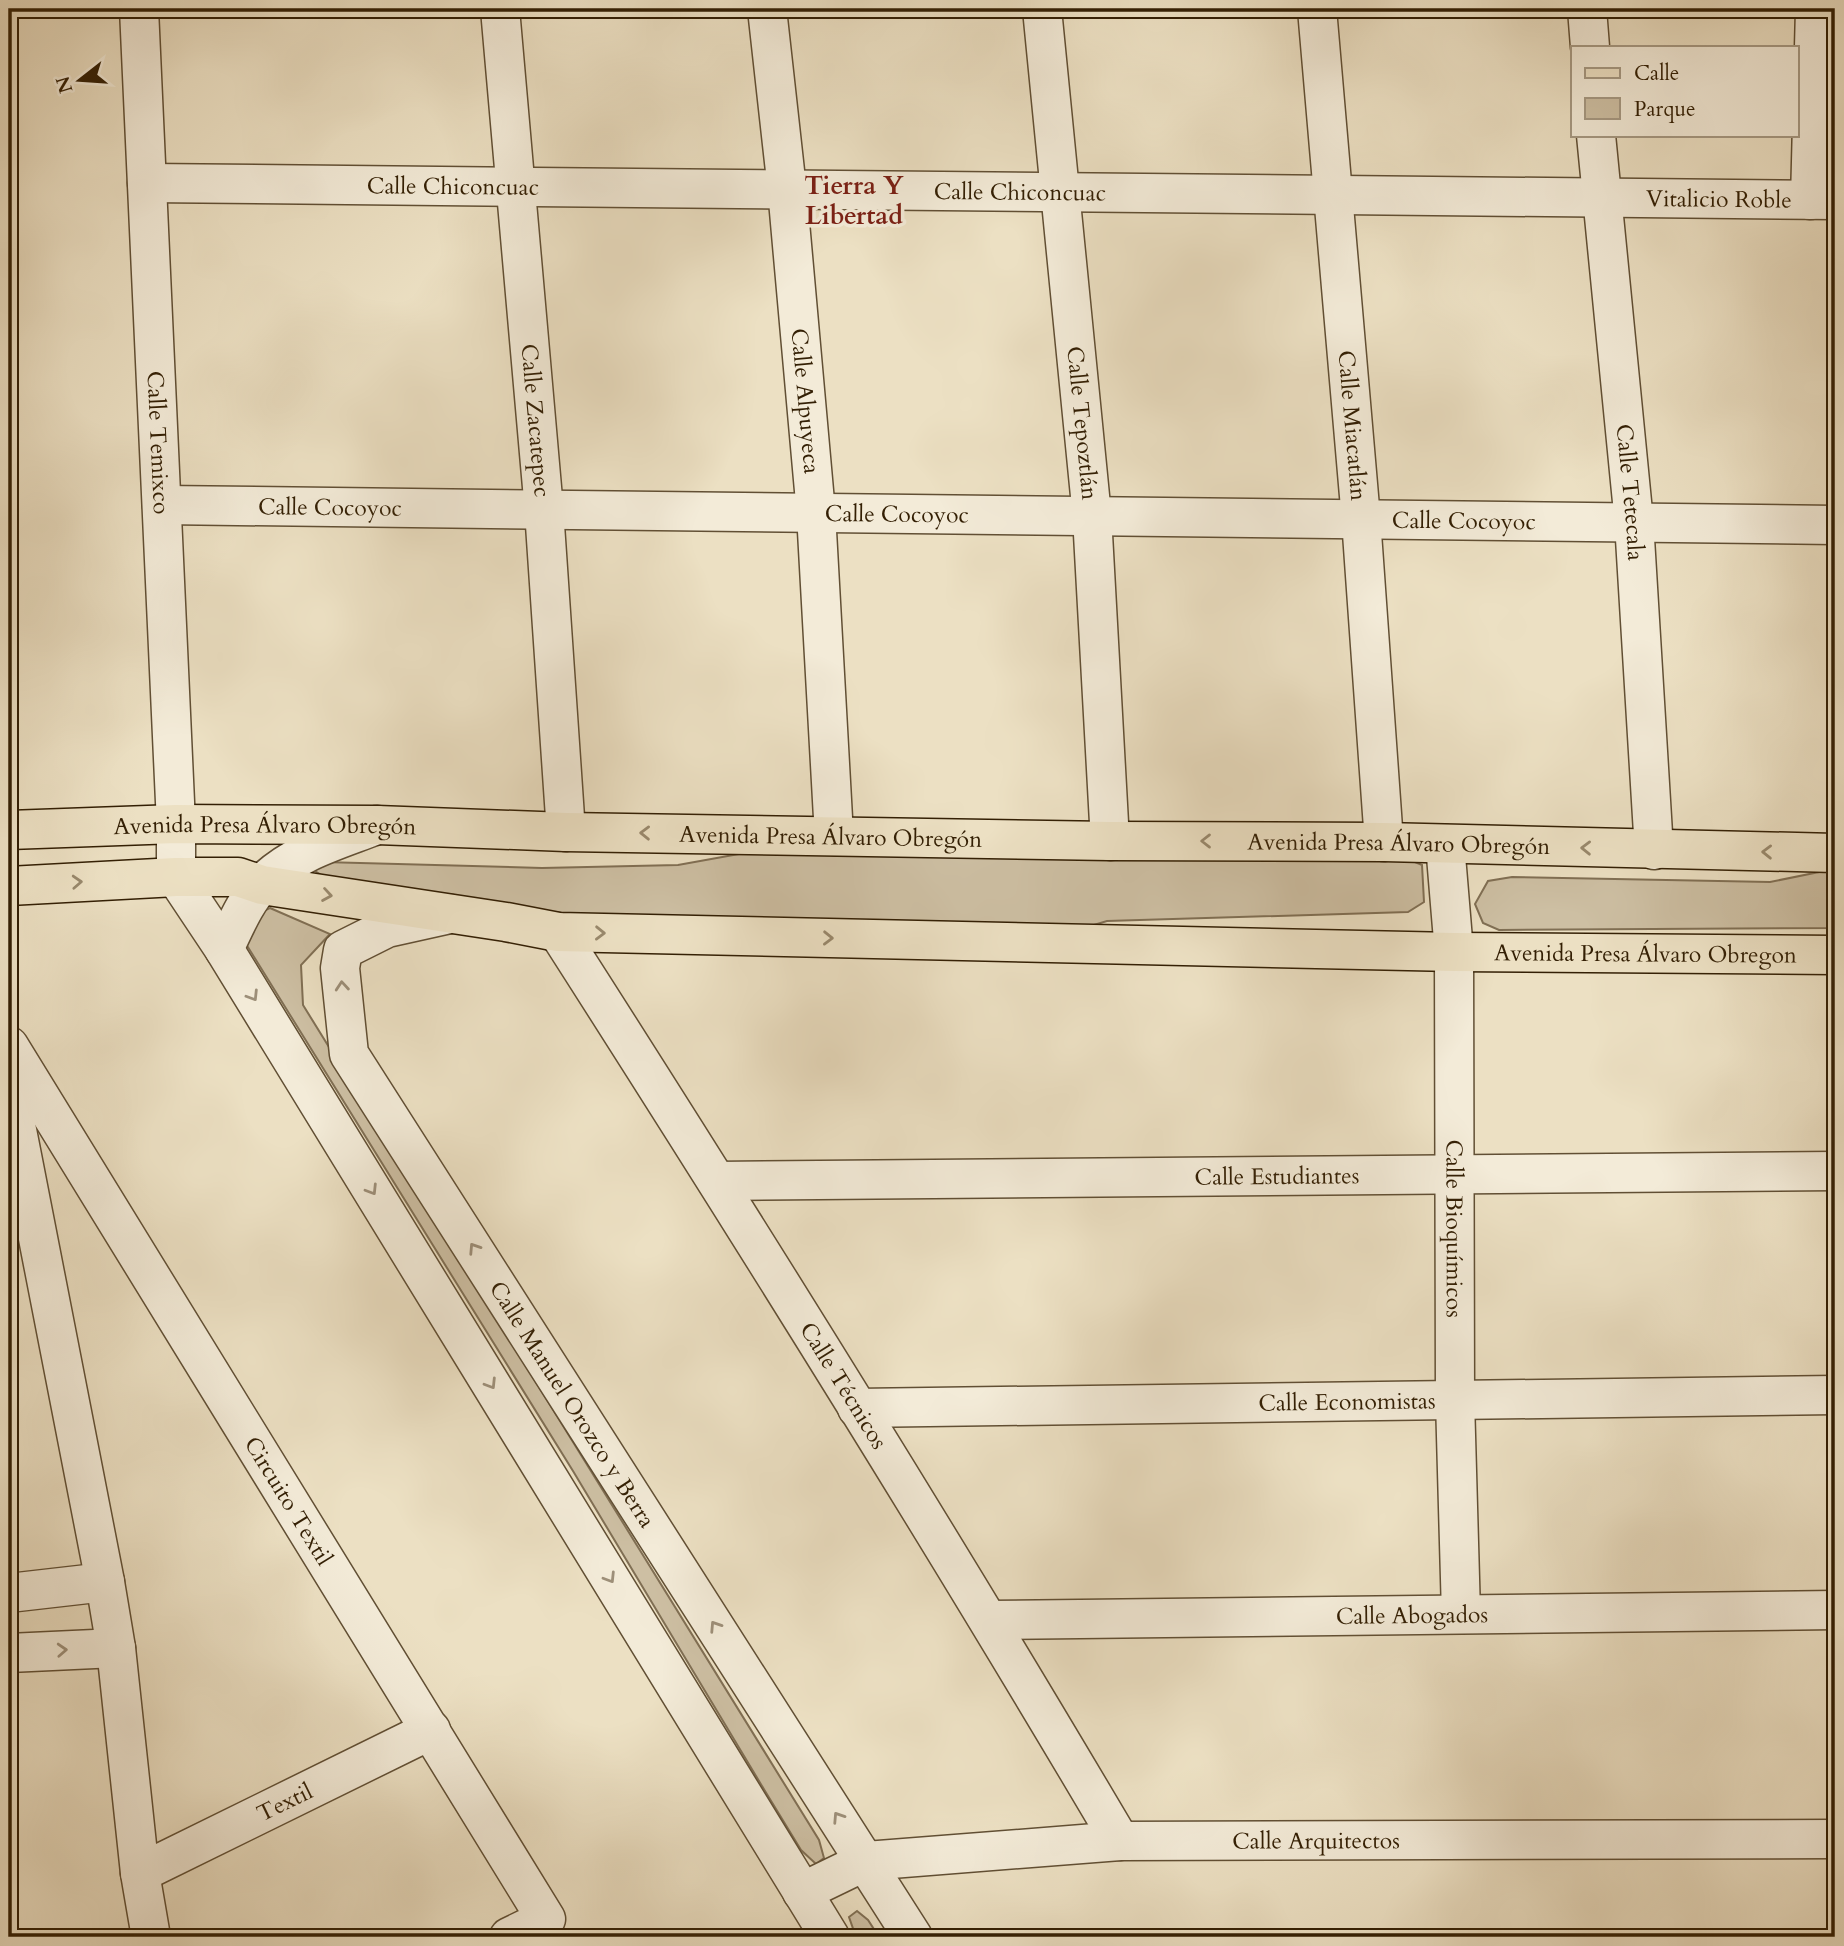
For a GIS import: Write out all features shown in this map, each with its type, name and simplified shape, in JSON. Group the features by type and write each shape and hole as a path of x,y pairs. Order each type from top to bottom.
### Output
{"main road":[{"name":"Avenida Presa Álvaro Obregón","path":"9,830 176,824 377,825 566,832 1110,841 1384,842 1835,853"},
{"path":"9,886 176,877 238,877 262,885 558,932 1454,952"},
{"name":"Avenida Presa Álvaro Obregon","path":"1454,952 1835,955"}],"street":[{"name":"Calle Temixco","path":"139,9 176,824 176,877"},
{"name":"Calle Zacatepec","path":"500,9 544,510 566,832"},
{"name":"Calle Alpuyeca","path":"767,9 787,189 816,513 834,836"},
{"name":"Calle Tepoztlán","path":"1042,9 1092,516 1110,841"},
{"name":"Calle Miacatlán","path":"1317,9 1361,519 1384,842"},
{"path":"1587,9 1590,46"},
{"path":"1815,9 1822,200"},
{"name":"Calle Tetecala","path":"1596,136 1634,522 1654,850"},
{"name":"Calle Chiconcuac","path":"147,183 1601,198"},
{"name":"Vitalicio Roble","path":"1601,198 1822,200"},
{"name":"Calle Cocoyoc","path":"162,505 1835,525"},
{"path":"224,949 242,914 262,885 299,855 377,825"},
{"name":"Calle Bioquímicos","path":"1445,844 1454,952 1455,1400 1461,1615"},
{"path":"176,877 224,949 830,1937"},
{"name":"Calle Manuel Orozco y Berra","path":"450,914 387,929 343,950 340,968 349,1054 914,1937"},
{"name":"Calle Técnicos","path":"558,932 717,1181 990,1620 1120,1841"},
{"name":"Circuito Textil","path":"9,1046 546,1919 509,1937"},
{"path":"9,1088 105,1582 116,1648 140,1873 151,1937"},
{"name":"Calle Estudiantes","path":"717,1181 1835,1171"},
{"name":"Calle Economistas","path":"858,1408 1835,1395"},
{"path":"9,1593 105,1582"},
{"name":"Calle Abogados","path":"990,1620 1835,1610"},
{"path":"9,1653 116,1648"},
{"name":"Textil","path":"140,1873 431,1730"},
{"name":"Calle Arquitectos","path":"802,1892 866,1861 1120,1841 1835,1839"}],"green space":[{"path":"750,852 1408,859 1422,865 1424,902 1408,912 1107,921 1064,934 535,914 326,878 315,871 323,862 542,868 678,865"},
{"path":"1835,870 1835,928 1499,930 1483,923 1475,904 1488,881 1512,877 1770,882"},
{"path":"270,908 330,934 301,965 303,1005 819,1840 824,1858 816,1864 801,1850 573,1471 246,944 252,916"},
{"path":"857,1911 868,1920 879,1937 856,1937 849,1917"}],"district":[{"name":"Tierra Y Libertad","path":"854,200"}]}
